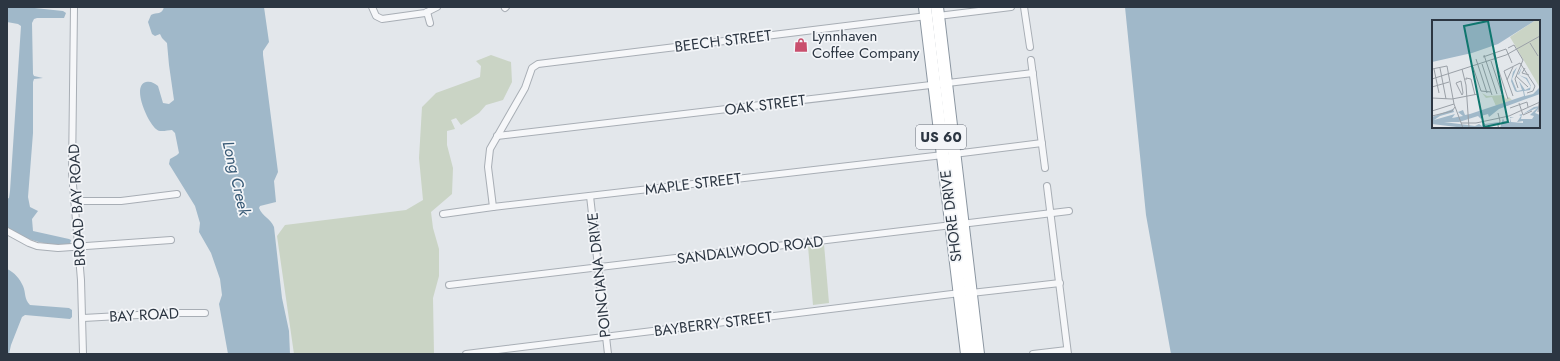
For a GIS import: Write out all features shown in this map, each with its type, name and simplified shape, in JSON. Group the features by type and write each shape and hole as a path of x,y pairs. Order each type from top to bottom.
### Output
{"highway":[{"name":"SHORE DRIVE","path":"932,12 965,293 968,354"},
{"name":"SHORE DRIVE","path":"965,293 978,354"}],"street":[{"name":"BROAD BAY ROAD","path":"74,7 72,156 83,318 83,354"},
{"path":"372,7 374,14 382,19 427,12 437,7"},
{"name":"BEECH STREET","path":"497,136 525,88 534,66 538,64 932,12 1011,7"},
{"path":"1024,7 1030,47"},
{"path":"427,12 430,23"},
{"path":"1031,60 1045,168"},
{"name":"OAK STREET","path":"497,136 1033,73"},
{"path":"493,207 488,163 490,149 497,136"},
{"name":"MAPLE STREET","path":"443,214 1042,143"},
{"path":"1033,354 1068,352 1047,186"},
{"path":"74,201 121,201 177,194"},
{"name":"POINCIANA DRIVE","path":"590,196 608,354"},
{"name":"SANDALWOOD ROAD","path":"449,286 1069,211"},
{"path":"7,231 37,246 58,248 171,240"},
{"name":"BAYBERRY STREET","path":"466,354 965,293 1060,283"},
{"name":"BAY ROAD","path":"83,318 175,313 205,313"}],"green space":[{"path":"491,55 511,62 512,82 503,100 486,105 479,113 461,125 456,118 451,120 455,129 447,131 447,145 453,168 452,194 431,212 433,228 439,249 439,276 433,298 434,354 294,354 277,236 285,225 406,210 423,200 419,158 422,107 436,93 480,77 481,66 476,61"},
{"path":"824,244 829,303 813,305 808,246"}],"water":[{"path":"7,7 25,7 63,11 66,13 64,18 37,18 34,19 32,23 33,74 34,76 43,78 34,79 33,82 33,133 28,197 30,207 38,211 32,219 33,231 69,239 71,240 70,244 62,245 37,242 21,236 7,227 7,199 9,198 10,191 21,26 7,22"},
{"name":"Long Creek","path":"164,7 264,7 269,42 263,51 263,55 278,172 274,181 276,202 260,206 259,208 274,227 282,298 289,331 290,354 228,354 219,304 222,295 220,279 211,253 199,232 200,223 195,206 169,164 170,159 179,153 175,133 172,130 162,131 156,129 145,113 140,97 142,85 149,82 158,86 163,103 169,104 174,100 167,43 160,34 155,36 152,34 148,22 151,15 161,12"},
{"path":"1125,7 1553,7 1553,354 1171,354 1146,215"},
{"path":"7,269 10,270 20,281 30,305 69,308 72,310 72,317 70,319 25,315 22,317 9,354 7,354"}],"place":[{"name":"Lynnhaven Coffee Company","path":"801,45"}]}
